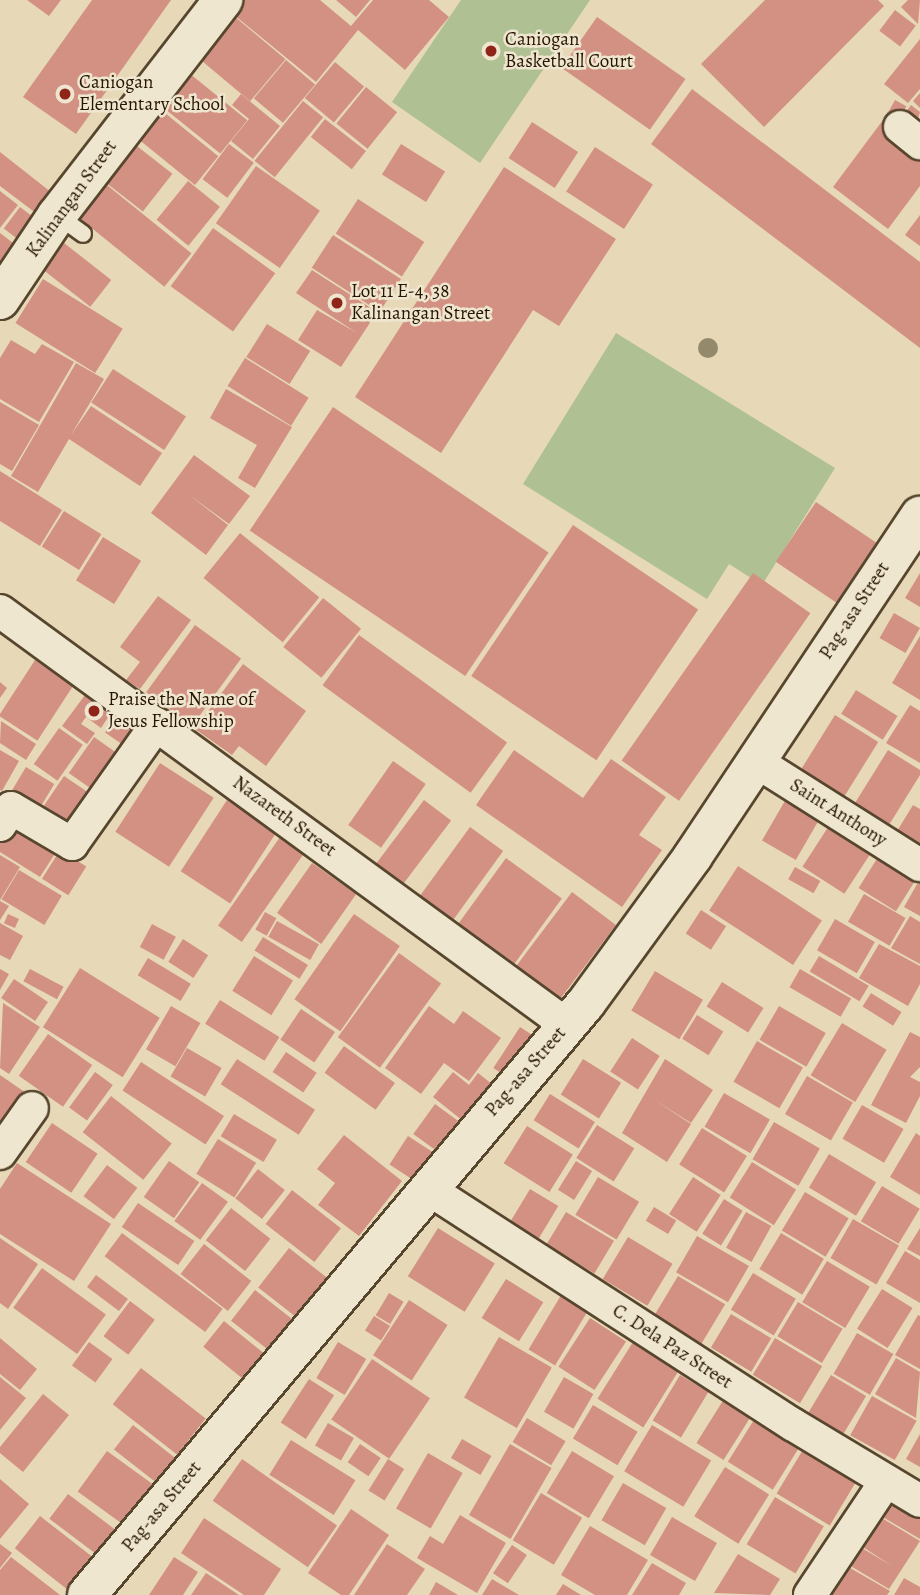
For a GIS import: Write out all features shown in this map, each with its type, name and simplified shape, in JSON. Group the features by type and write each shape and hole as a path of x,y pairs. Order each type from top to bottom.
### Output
{"street":[{"name":"Kalinangan Street","path":"0,300 70,224 223,0"},
{"name":"Pag-asa Street","path":"87,1595 567,1025 757,762 920,516"},
{"name":"Nazareth Street","path":"0,611 567,1025"},
{"path":"0,825 11,808 72,844 157,724"},
{"name":"Saint Anthony","path":"757,762 920,864"},
{"path":"0,1153 32,1108"},
{"name":"C. Dela Paz Street","path":"427,1188 920,1501"},
{"path":"810,1595 886,1480"}],"green space":[{"name":"Caniogan Basketball Court","path":"461,0 590,0 480,163 392,102"},
{"path":"616,333 835,468 762,585 729,564 707,599 523,484"}],"building":[{"path":"27,0 61,0 49,16"},
{"path":"92,0 171,0 76,134 23,97"},
{"path":"236,0 320,0 351,26 373,0 429,0 449,17 405,70 358,30 316,82 228,10"},
{"path":"336,0 370,0 356,17"},
{"path":"765,0 878,0 884,6 764,127 701,64"},
{"path":"908,0 920,0 918,24 901,7"},
{"path":"895,10 916,26 900,46 879,31"},
{"path":"228,11 285,59 250,101 193,53"},
{"path":"597,17 685,79 650,130 561,68"},
{"path":"920,39 920,89 908,103 884,84"},
{"path":"286,60 315,84 283,123 254,98"},
{"path":"335,62 364,86 334,122 305,98"},
{"path":"189,73 247,120 220,154 162,106"},
{"path":"366,87 397,112 368,149 336,124"},
{"path":"692,89 920,262 920,348 651,144"},
{"path":"920,93 920,108 913,101"},
{"path":"241,94 280,126 253,159 231,141 249,119 232,105"},
{"path":"895,100 906,106 897,124 885,117"},
{"path":"303,101 323,117 275,177 255,161"},
{"path":"911,105 920,112 916,127 903,116"},
{"path":"160,109 218,156 195,185 137,138"},
{"path":"325,119 366,151 352,169 311,137"},
{"path":"883,120 920,149 920,186 888,229 833,187"},
{"path":"532,122 578,152 555,188 509,158"},
{"path":"133,143 172,174 143,212 103,181"},
{"path":"229,144 254,163 227,198 203,179"},
{"path":"401,144 445,172 426,202 382,175"},
{"path":"595,147 653,185 624,229 566,191"},
{"path":"0,152 56,196 41,217 0,186"},
{"path":"256,166 320,211 280,268 216,223"},
{"path":"504,167 616,239 559,326 533,310 441,453 355,397"},
{"path":"102,181 191,253 164,287 75,214"},
{"path":"188,181 220,207 188,246 157,220"},
{"path":"0,191 18,205 0,228"},
{"path":"358,199 424,242 402,276 336,233"},
{"path":"20,207 41,223 25,244 4,229"},
{"path":"920,215 920,246 905,235"},
{"path":"213,228 275,273 233,332 171,286"},
{"path":"0,233 21,249 0,269"},
{"path":"333,235 401,279 380,312 312,268"},
{"path":"64,243 111,280 90,307 43,270"},
{"path":"312,270 377,312 341,367 298,340 317,310 357,333 296,293"},
{"path":"43,279 123,329 95,373 15,323"},
{"path":"267,324 310,351 290,384 246,357"},
{"path":"11,340 35,354 42,344 74,362 39,422 0,399 0,358"},
{"path":"245,358 309,398 291,426 228,386"},
{"path":"76,363 104,379 71,435 91,406 162,453 140,486 69,439 38,492 11,476"},
{"path":"113,369 186,416 164,450 91,403"},
{"path":"226,389 292,427 255,488 238,478 257,445 210,418"},
{"path":"0,402 39,425 12,471 0,464"},
{"path":"333,407 549,552 465,676 250,531"},
{"path":"194,455 250,496 229,524 188,494 228,525 206,555 151,513"},
{"path":"0,471 62,510 40,546 0,521"},
{"path":"816,502 879,544 839,604 776,562"},
{"path":"64,511 101,534 79,570 42,547"},
{"path":"573,525 698,609 596,760 471,676"},
{"path":"240,533 319,597 283,642 203,578"},
{"path":"103,537 141,561 114,604 76,580"},
{"path":"753,573 810,613 679,801 622,761"},
{"path":"920,573 920,607 905,598"},
{"path":"158,596 191,620 140,689 126,680 140,662 120,647"},
{"path":"323,598 361,629 321,678 283,647"},
{"path":"894,613 920,628 905,653 880,638"},
{"path":"195,625 241,659 192,726 146,692"},
{"path":"359,635 507,743 471,793 323,685"},
{"path":"920,636 920,700 892,683"},
{"path":"37,657 76,682 37,741 0,716"},
{"path":"243,664 306,711 266,766 239,746 232,755 195,729"},
{"path":"0,682 7,688 0,698"},
{"path":"856,690 898,716 883,740 841,714"},
{"path":"85,695 111,713 101,728 86,717 81,724 95,733 87,744 62,726"},
{"path":"910,705 920,711 920,763 886,743"},
{"path":"835,715 878,742 840,804 796,777"},
{"path":"116,717 139,733 128,749 105,733"},
{"path":"1,721 36,744 26,760 0,743"},
{"path":"59,728 83,745 58,781 34,764"},
{"path":"94,737 121,756 96,792 69,773"},
{"path":"0,750 19,761 2,791 0,790"},
{"path":"514,750 583,798 611,759 666,797 639,835 662,850 622,907 476,805"},
{"path":"888,750 920,770 920,775 884,833 850,811"},
{"path":"393,761 426,784 381,848 348,825"},
{"path":"160,763 214,798 169,867 115,832"},
{"path":"26,767 54,784 36,814 8,797"},
{"path":"64,776 91,794 69,826 42,808"},
{"path":"786,799 820,818 796,860 762,841"},
{"path":"227,800 276,832 230,903 181,871"},
{"path":"424,800 451,820 403,884 376,864"},
{"path":"913,805 920,809 920,852 894,836"},
{"path":"834,818 876,845 844,894 802,867"},
{"path":"14,820 58,849 40,877 0,852 0,843"},
{"path":"470,827 503,851 445,931 412,907"},
{"path":"280,837 304,854 242,942 218,925"},
{"path":"883,849 920,872 896,911 859,888"},
{"path":"60,850 86,866 68,895 42,879"},
{"path":"0,855 20,867 0,900"},
{"path":"506,858 562,899 511,969 455,928"},
{"path":"312,863 356,894 321,944 277,913"},
{"path":"738,866 822,920 793,965 709,910"},
{"path":"795,867 820,881 814,893 788,879"},
{"path":"19,870 62,896 44,925 1,899"},
{"path":"920,879 920,916 904,907"},
{"path":"572,892 616,925 557,1003 513,970"},
{"path":"864,894 906,918 890,946 848,922"},
{"path":"0,901 9,906 0,920"},
{"path":"701,910 726,926 711,950 686,933"},
{"path":"265,912 276,918 267,936 255,929"},
{"path":"8,914 19,919 15,928 4,923"},
{"path":"354,914 400,946 340,1031 294,999"},
{"path":"910,916 920,922 920,964 891,948"},
{"path":"835,919 875,942 857,973 817,950"},
{"path":"277,921 319,944 310,960 268,937"},
{"path":"0,923 23,936 10,960 0,955"},
{"path":"152,924 176,937 164,960 140,947"},
{"path":"263,937 308,965 299,979 255,951"},
{"path":"183,939 208,955 193,978 168,962"},
{"path":"879,944 920,966 920,984 908,1006 859,978"},
{"path":"399,953 441,984 380,1068 338,1037"},
{"path":"254,956 293,980 271,1015 232,991"},
{"path":"819,956 869,986 859,1001 810,971"},
{"path":"148,958 191,984 181,1001 138,975"},
{"path":"80,968 160,1018 123,1077 43,1027"},
{"path":"0,969 9,974 0,990"},
{"path":"30,969 64,987 57,999 23,981"},
{"path":"800,969 851,998 841,1017 790,987"},
{"path":"655,971 703,1000 679,1039 631,1010"},
{"path":"14,979 48,1002 35,1021 1,998"},
{"path":"722,982 764,1008 748,1033 707,1007"},
{"path":"871,993 902,1012 893,1026 863,1007"},
{"path":"220,1000 279,1037 265,1061 205,1024"},
{"path":"3,1003 40,1027 9,1074 0,1068"},
{"path":"171,1006 200,1023 175,1066 146,1049"},
{"path":"429,1006 454,1024 463,1011 501,1038 469,1081 444,1063 421,1094 385,1068"},
{"path":"779,1006 826,1033 806,1067 760,1040"},
{"path":"301,1009 335,1032 314,1063 280,1040"},
{"path":"697,1015 723,1031 708,1055 682,1039"},
{"path":"842,1023 887,1050 855,1102 811,1075"},
{"path":"520,1027 540,1040 513,1081 493,1068"},
{"path":"910,1032 920,1037 920,1067 910,1077 920,1082 920,1096 906,1123 871,1105"},
{"path":"48,1034 92,1065 63,1107 19,1076"},
{"path":"632,1038 660,1056 638,1090 610,1072"},
{"path":"757,1041 803,1068 779,1108 734,1082"},
{"path":"344,1046 395,1083 376,1110 325,1073"},
{"path":"187,1048 222,1068 205,1097 170,1077"},
{"path":"286,1052 317,1073 303,1093 273,1072"},
{"path":"237,1059 315,1110 299,1135 221,1084"},
{"path":"583,1059 621,1083 599,1118 561,1095"},
{"path":"665,1059 713,1090 691,1123 653,1099 691,1124 667,1162 622,1133"},
{"path":"141,1062 224,1116 206,1144 122,1091"},
{"path":"95,1072 113,1085 87,1121 69,1108"},
{"path":"453,1072 469,1085 478,1073 502,1092 473,1129 433,1097"},
{"path":"0,1075 29,1095 0,1137"},
{"path":"807,1076 853,1102 831,1141 785,1114"},
{"path":"724,1093 770,1120 750,1153 704,1127"},
{"path":"550,1094 595,1122 579,1148 534,1120"},
{"path":"111,1096 172,1143 143,1180 83,1132"},
{"path":"435,1104 467,1127 445,1157 413,1134"},
{"path":"862,1105 904,1129 884,1163 842,1139"},
{"path":"234,1114 277,1140 263,1162 221,1136"},
{"path":"774,1122 820,1148 798,1186 752,1159"},
{"path":"52,1123 98,1154 71,1193 26,1162"},
{"path":"597,1125 634,1148 614,1181 576,1158"},
{"path":"527,1126 573,1155 549,1192 504,1163"},
{"path":"702,1128 747,1156 724,1193 679,1164"},
{"path":"916,1133 920,1136 920,1195 890,1177"},
{"path":"344,1135 402,1181 359,1236 318,1205 335,1183 317,1169"},
{"path":"408,1136 440,1157 421,1185 389,1165"},
{"path":"218,1139 256,1163 234,1198 196,1174"},
{"path":"829,1154 876,1182 856,1216 809,1187"},
{"path":"169,1161 199,1182 174,1218 144,1197"},
{"path":"576,1161 592,1171 574,1200 558,1190"},
{"path":"752,1162 796,1190 774,1225 730,1198"},
{"path":"17,1163 111,1224 74,1281 0,1234 0,1189"},
{"path":"107,1165 137,1188 114,1219 84,1196"},
{"path":"258,1169 285,1190 262,1219 235,1198"},
{"path":"598,1177 639,1202 616,1239 575,1215"},
{"path":"693,1177 721,1195 697,1232 669,1214"},
{"path":"202,1183 228,1202 200,1240 174,1221"},
{"path":"882,1186 920,1209 899,1244 861,1221"},
{"path":"530,1189 558,1206 538,1240 509,1223"},
{"path":"292,1190 341,1228 314,1262 266,1224"},
{"path":"805,1192 849,1218 826,1257 782,1231"},
{"path":"724,1199 743,1211 721,1245 702,1234"},
{"path":"138,1203 194,1241 178,1265 122,1227"},
{"path":"654,1207 676,1220 668,1234 646,1221"},
{"path":"231,1208 270,1239 245,1271 206,1240"},
{"path":"566,1212 614,1241 594,1273 546,1245"},
{"path":"746,1212 771,1226 751,1262 726,1248"},
{"path":"853,1219 899,1246 876,1284 830,1258"},
{"path":"438,1228 495,1264 465,1312 408,1276"},
{"path":"920,1228 920,1256 907,1249"},
{"path":"122,1233 223,1309 205,1332 105,1256"},
{"path":"781,1233 824,1259 802,1295 759,1269"},
{"path":"697,1236 749,1266 728,1302 676,1272"},
{"path":"628,1237 673,1264 647,1306 603,1279"},
{"path":"0,1238 38,1264 8,1309 0,1303"},
{"path":"204,1244 251,1281 228,1311 181,1274"},
{"path":"289,1248 327,1278 296,1317 258,1287"},
{"path":"905,1251 920,1260 920,1303 886,1283"},
{"path":"827,1261 870,1287 845,1328 802,1302"},
{"path":"42,1268 106,1314 77,1354 13,1308"},
{"path":"753,1273 796,1299 774,1336 731,1310"},
{"path":"96,1275 128,1299 119,1311 87,1287"},
{"path":"678,1276 725,1304 700,1346 653,1318"},
{"path":"506,1279 543,1302 519,1341 482,1318"},
{"path":"882,1289 913,1308 888,1348 857,1329"},
{"path":"255,1290 294,1321 270,1352 231,1321"},
{"path":"563,1292 590,1308 555,1365 528,1349"},
{"path":"389,1293 404,1302 390,1324 376,1315"},
{"path":"409,1300 448,1325 412,1380 373,1355"},
{"path":"130,1301 155,1320 128,1355 104,1336"},
{"path":"798,1302 843,1329 822,1363 777,1336"},
{"path":"731,1314 771,1338 751,1372 711,1347"},
{"path":"918,1315 920,1316 920,1369 895,1355"},
{"path":"374,1316 390,1326 381,1340 365,1330"},
{"path":"590,1318 626,1341 594,1390 558,1367"},
{"path":"224,1321 268,1356 247,1382 203,1347"},
{"path":"857,1333 893,1354 870,1395 834,1374"},
{"path":"499,1337 552,1368 517,1428 464,1398"},
{"path":"0,1338 37,1369 20,1390 0,1374"},
{"path":"775,1338 822,1366 800,1403 753,1375"},
{"path":"89,1342 112,1359 95,1383 72,1365"},
{"path":"338,1342 366,1359 345,1395 316,1378"},
{"path":"633,1342 679,1371 643,1427 597,1399"},
{"path":"896,1358 920,1372 916,1418 875,1394"},
{"path":"372,1359 430,1398 389,1459 331,1420"},
{"path":"141,1368 206,1418 177,1455 113,1404"},
{"path":"680,1375 708,1392 681,1437 653,1420"},
{"path":"831,1375 866,1396 843,1434 808,1413"},
{"path":"0,1377 26,1398 0,1430"},
{"path":"564,1377 593,1394 573,1429 544,1412"},
{"path":"309,1379 334,1395 306,1439 281,1423"},
{"path":"43,1394 69,1415 23,1472 0,1453 0,1447"},
{"path":"872,1396 917,1421 895,1460 850,1435"},
{"path":"724,1399 751,1416 724,1460 696,1443"},
{"path":"593,1405 638,1432 617,1465 573,1438"},
{"path":"757,1415 802,1443 773,1490 728,1462"},
{"path":"527,1418 566,1441 551,1465 513,1442"},
{"path":"328,1423 354,1438 341,1461 315,1446"},
{"path":"133,1425 179,1461 160,1485 114,1449"},
{"path":"652,1425 711,1461 683,1507 624,1471"},
{"path":"920,1434 920,1467 906,1459"},
{"path":"462,1439 491,1456 480,1475 451,1458"},
{"path":"291,1440 355,1480 334,1515 269,1475"},
{"path":"807,1443 860,1475 830,1526 777,1494"},
{"path":"360,1444 381,1458 368,1476 348,1462"},
{"path":"510,1444 552,1468 511,1539 469,1515"},
{"path":"107,1451 159,1489 129,1529 78,1491"},
{"path":"572,1451 614,1476 589,1518 547,1493"},
{"path":"428,1453 463,1473 431,1528 396,1508"},
{"path":"242,1459 337,1526 308,1567 213,1501"},
{"path":"388,1459 404,1469 385,1500 368,1490"},
{"path":"725,1467 769,1495 738,1544 694,1516"},
{"path":"0,1479 29,1504 0,1539"},
{"path":"623,1483 666,1508 645,1545 602,1520"},
{"path":"895,1491 920,1506 920,1539 881,1516"},
{"path":"541,1493 582,1518 554,1565 513,1540"},
{"path":"68,1494 117,1531 98,1555 49,1519"},
{"path":"775,1497 824,1526 796,1574 747,1544"},
{"path":"351,1509 389,1535 349,1595 341,1595 308,1573"},
{"path":"870,1511 920,1541 889,1589 839,1559 850,1541 892,1566 852,1540"},
{"path":"460,1515 506,1543 477,1593 417,1558 430,1536 443,1544"},
{"path":"40,1516 94,1558 68,1590 15,1548"},
{"path":"672,1517 717,1543 695,1581 650,1555"},
{"path":"204,1518 281,1569 264,1595 244,1595 181,1553"},
{"path":"590,1526 648,1560 627,1595 595,1595 561,1575"},
{"path":"0,1544 12,1553 0,1568"},
{"path":"387,1544 425,1569 407,1595 354,1595"},
{"path":"512,1545 527,1555 508,1583 493,1573"},
{"path":"738,1554 780,1579 770,1595 714,1593"},
{"path":"11,1557 60,1595 0,1595 0,1570"},
{"path":"174,1557 198,1572 183,1595 149,1595"},
{"path":"838,1561 890,1591 887,1595 821,1595"},
{"path":"652,1563 686,1583 679,1595 632,1595"},
{"path":"206,1573 239,1595 191,1595"},
{"path":"904,1578 920,1587 920,1595 894,1595"},
{"path":"492,1579 519,1595 482,1595"},
{"path":"436,1582 458,1595 429,1595"},
{"path":"563,1584 581,1595 556,1595"}],"place":[{"name":"Caniogan Basketball Court","path":"491,51"},
{"name":"Caniogan Elementary School","path":"65,94"},
{"name":"Lot 11 E-4, 38 Kalinangan Street","path":"337,303"},
{"name":"Praise the Name of Jesus Fellowship","path":"94,711"}]}
